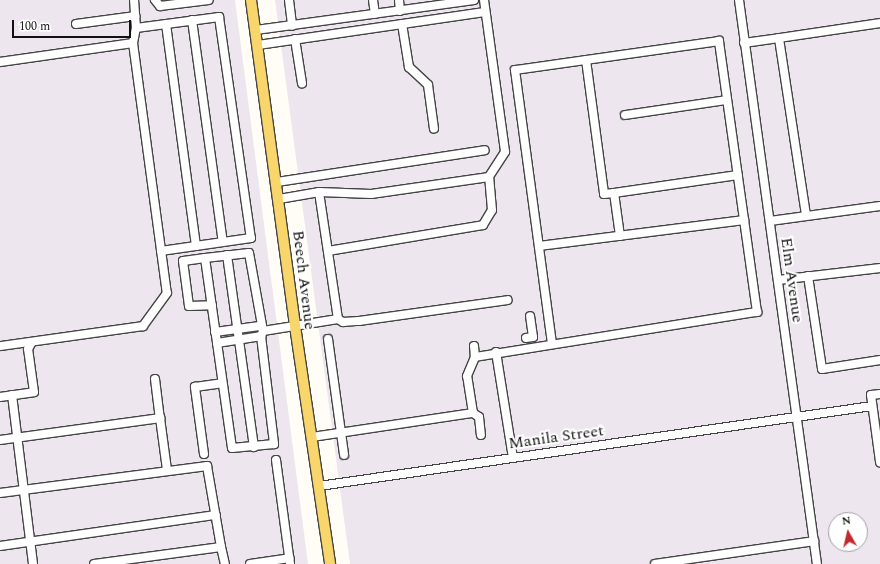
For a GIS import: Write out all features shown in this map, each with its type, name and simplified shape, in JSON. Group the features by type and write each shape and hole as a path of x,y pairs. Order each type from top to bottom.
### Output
{"main road":[{"name":"Beech Avenue","path":"251,0 277,182 295,326 330,564"}],"street":[{"path":"0,346 145,324 167,293 133,43 136,28 134,0"},
{"path":"155,0 160,6 209,0"},
{"path":"288,0 292,26"},
{"path":"373,0 375,14"},
{"path":"398,0 400,11"},
{"path":"256,30 474,0"},
{"path":"328,251 483,225 492,210 489,177 505,152 484,0"},
{"name":"Elm Avenue","path":"739,0 817,564"},
{"path":"258,45 486,12"},
{"path":"76,24 135,16"},
{"path":"136,28 219,17 251,238 162,251"},
{"path":"192,20 222,242"},
{"path":"166,24 196,246"},
{"path":"402,24 409,67 428,85 434,129"},
{"path":"744,43 880,24"},
{"path":"779,38 806,215"},
{"path":"296,39 302,83"},
{"path":"475,357 552,343 757,312 719,41 514,70 540,246 552,343"},
{"path":"0,62 133,43"},
{"path":"586,60 604,194 738,175"},
{"path":"625,115 727,100"},
{"path":"277,182 485,150"},
{"path":"279,199 319,192 371,194 489,177"},
{"path":"319,192 338,319"},
{"path":"614,192 620,236"},
{"path":"770,220 880,206"},
{"path":"540,246 744,220"},
{"path":"205,258 212,305 222,383 232,448 254,447 276,442 249,252 205,258 183,263 188,306 212,305"},
{"path":"227,255 254,447"},
{"path":"778,280 880,268"},
{"path":"808,276 822,369 880,360"},
{"path":"215,332 237,329 261,331 338,319 343,322 508,300"},
{"path":"526,338 533,337 530,316"},
{"path":"217,342 239,340 261,331"},
{"path":"328,339 344,455"},
{"path":"0,397 34,392 28,349 32,342"},
{"path":"474,346 475,357 467,376 473,413 479,418 481,435"},
{"path":"496,352 503,384 513,458"},
{"path":"155,379 167,470"},
{"path":"204,454 195,387 222,383"},
{"path":"880,394 871,395 880,462"},
{"path":"12,395 33,564"},
{"name":"Manila Street","path":"319,486 872,406"},
{"path":"312,437 473,413"},
{"path":"0,440 160,418"},
{"path":"250,564 290,561 276,460"},
{"path":"0,493 167,470 208,466 225,564"},
{"path":"0,546 216,515"},
{"path":"655,564 814,541"},
{"path":"94,564 221,547"}],"shaded area":[{"path":"0,0 235,0 308,564 0,564"},
{"path":"275,0 880,0 880,564 350,564"}]}
